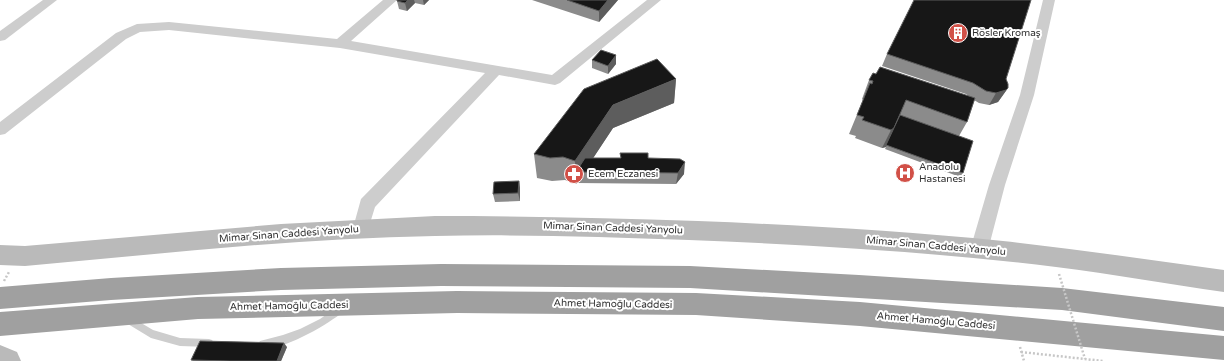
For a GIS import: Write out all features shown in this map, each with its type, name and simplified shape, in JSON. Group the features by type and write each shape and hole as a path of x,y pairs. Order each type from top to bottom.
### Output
{"highway":[{"path":"2,290 111,289 281,278 441,275 690,277 1062,299 1224,319"},
{"name":"Ahmet Hamoğlu Caddesi","path":"0,324 119,313 198,308 457,302 696,304 868,315 1224,348"}],"main road":[{"name":"Mimar Sinan Caddesi Yanyolu","path":"5,262 25,256 361,228 436,226 586,227 784,234 979,250 1110,264 1224,282"},
{"path":"0,358 8,361"}],"street":[{"path":"0,37 51,0"},
{"path":"340,44 391,0"},
{"path":"0,130 121,36 137,28 169,26 340,44 555,80 655,0"},
{"path":"979,250 997,185 1027,95 1049,0"},
{"path":"361,228 367,204 495,71"}],"lane":[{"path":"256,344 282,341 333,315 346,304"},
{"path":"119,313 151,334 180,342 219,343"}],"path":[{"path":"2,290 5,262"},
{"path":"1059,274 1085,359"},
{"path":"1022,352 1103,361"}],"building":[{"path":"397,0 408,0 405,3"},
{"path":"567,0 608,0 599,11"},
{"name":"Rösler Kromaş","path":"914,0 1031,0 1006,79 1008,88 996,93 986,91 973,83 887,54"},
{"path":"601,50 616,55 608,66 592,60"},
{"path":"657,59 676,79 613,105 575,161 563,157 550,158 534,154 584,89"},
{"path":"880,67 975,98 967,122 906,100 894,128 891,130 862,120 864,117 857,115 870,83 872,84 873,81 869,80 873,73 876,74"},
{"path":"900,115 973,141 963,173 886,145"},
{"path":"620,153 648,153 648,158 680,159 685,162 678,173 576,172 585,158 621,158"},
{"path":"519,181 518,193 493,194 494,182"},
{"path":"200,341 284,343 277,361 191,360"}],"place":[{"name":"Rösler Kromaş","path":"958,33"},
{"name":"Anadolu Hastanesi","path":"905,173"},
{"name":"Ecem Eczanesi","path":"574,174"}]}
